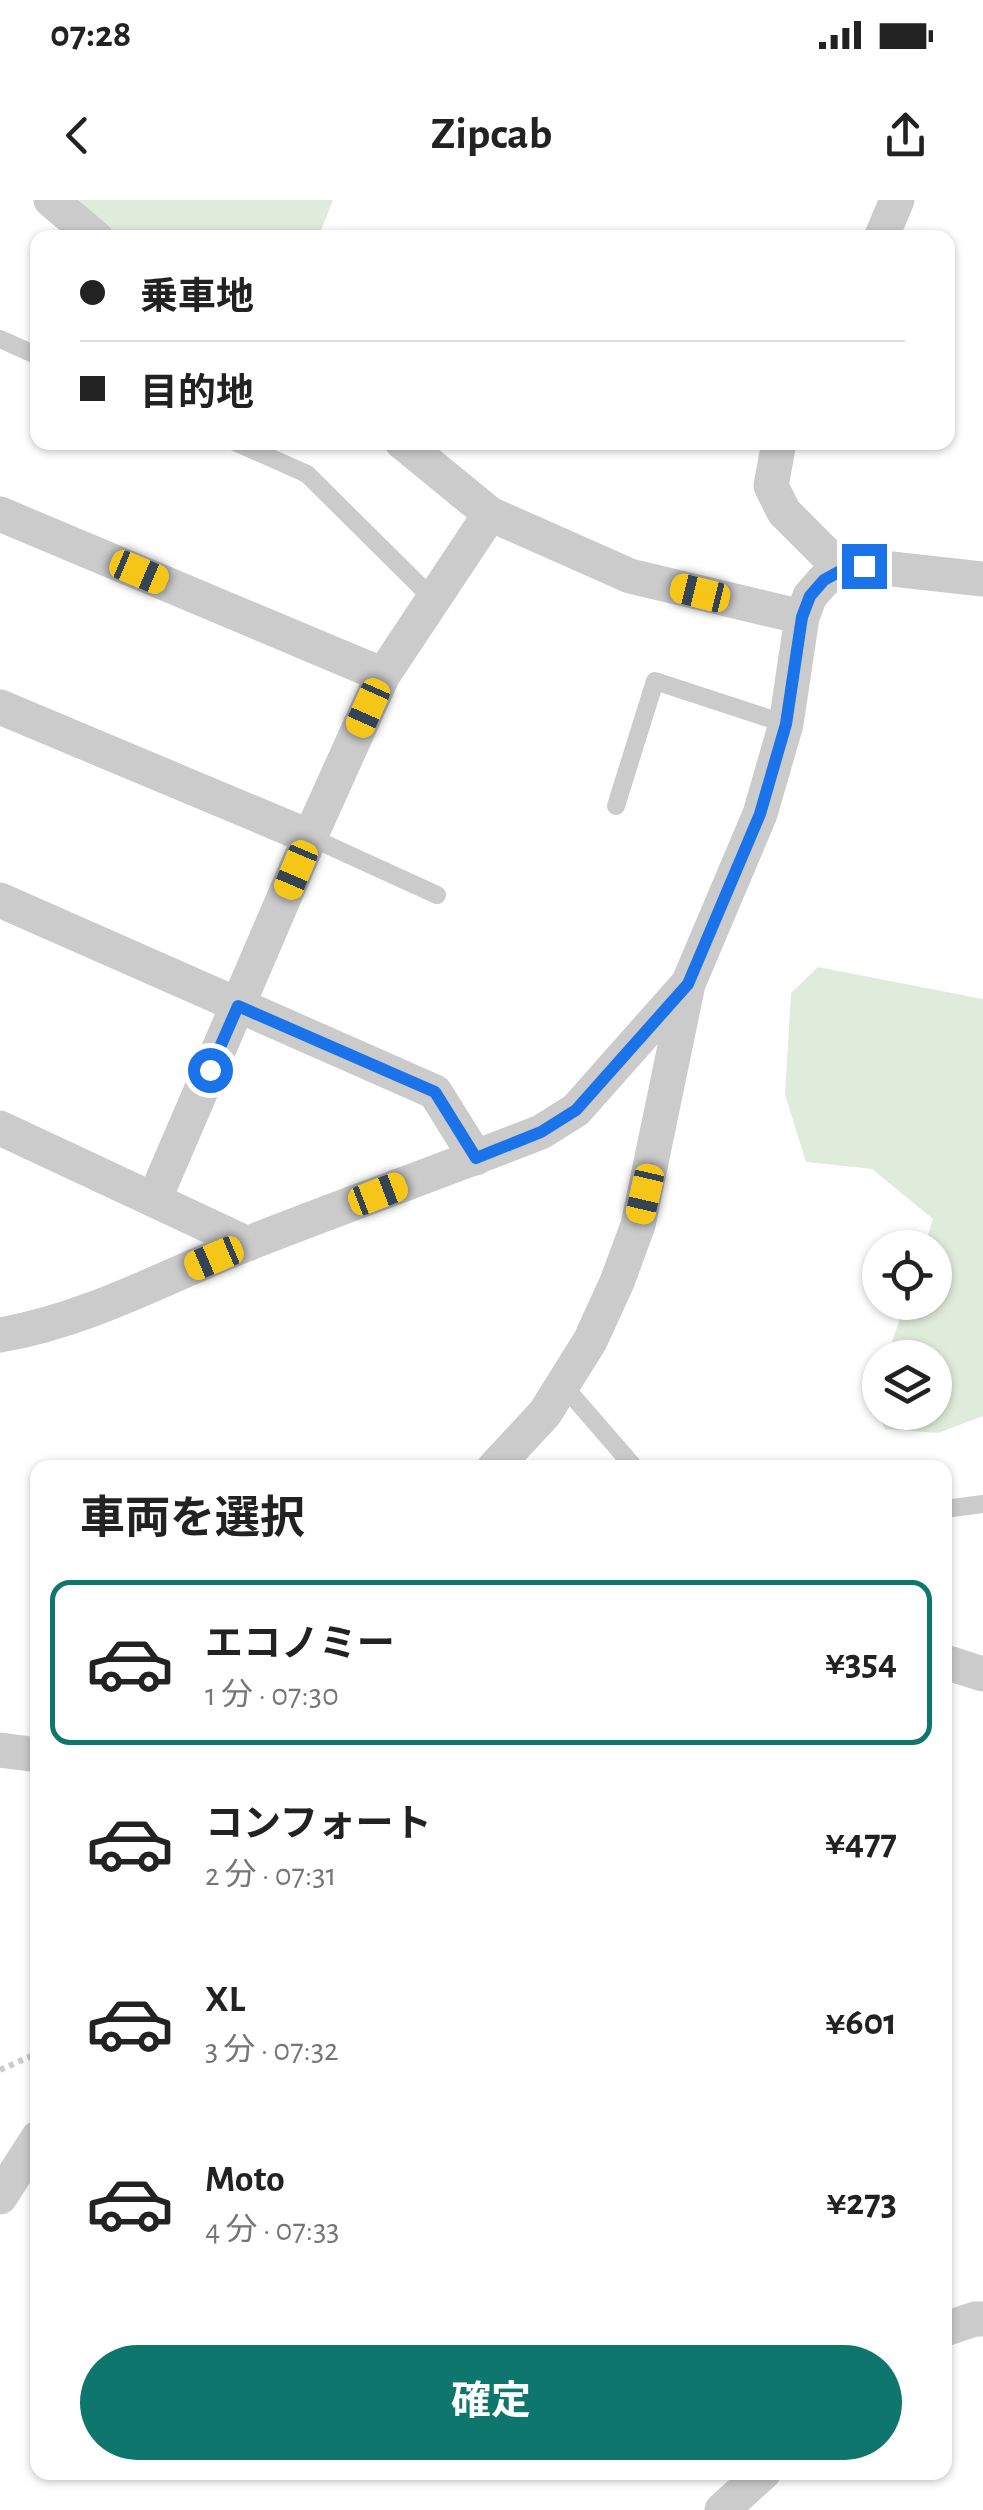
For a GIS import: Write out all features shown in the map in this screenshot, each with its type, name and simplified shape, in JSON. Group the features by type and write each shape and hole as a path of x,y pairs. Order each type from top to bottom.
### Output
{"street":[{"path":"50,200 86,230"},
{"path":"884,230 897,200"},
{"path":"412,450 490,514 630,576 802,617"},
{"path":"778,450 771,486 784,512 842,570"},
{"path":"0,514 382,675"},
{"path":"154,1200 382,675 490,514"},
{"path":"501,1460 545,1413 590,1341 638,1225 688,984 760,814 786,724 802,617 810,596 824,580 842,570 864,566 983,580"},
{"path":"0,707 310,837"},
{"path":"0,900 435,1092 476,1158"},
{"path":"0,1335 82,1315 248,1244 541,1132 576,1110 688,984"},
{"path":"0,1128 248,1244"},
{"path":"952,1664 983,1674"},
{"path":"0,1750 30,1753"},
{"path":"0,2197 30,2150"},
{"path":"952,2327 983,2320"},
{"path":"722,2510 755,2480"}],"lane":[{"path":"0,340 30,353"},
{"path":"253,450 306,474 433,599"},
{"path":"616,806 655,681 786,724"},
{"path":"310,837 437,895"},
{"path":"563,1385 628,1460"},
{"path":"952,1509 983,1504"}],"path":[{"path":"0,2070 30,2057"}],"green space":[{"path":"78,200 333,200 321,230 108,230"},
{"path":"818,967 983,999 983,1416 952,1428 952,1340 893,1340 899,1320 952,1320 952,1230 929,1230 933,1219 872,1169 806,1162 785,1095 791,993"},
{"path":"898,1430 946,1430 938,1433"}],"route":[{"path":"210,1070 238,1006 435,1092 476,1158 541,1132 576,1110 688,984 760,814 786,724 802,617 810,596 824,580 842,570 864,566"}]}
